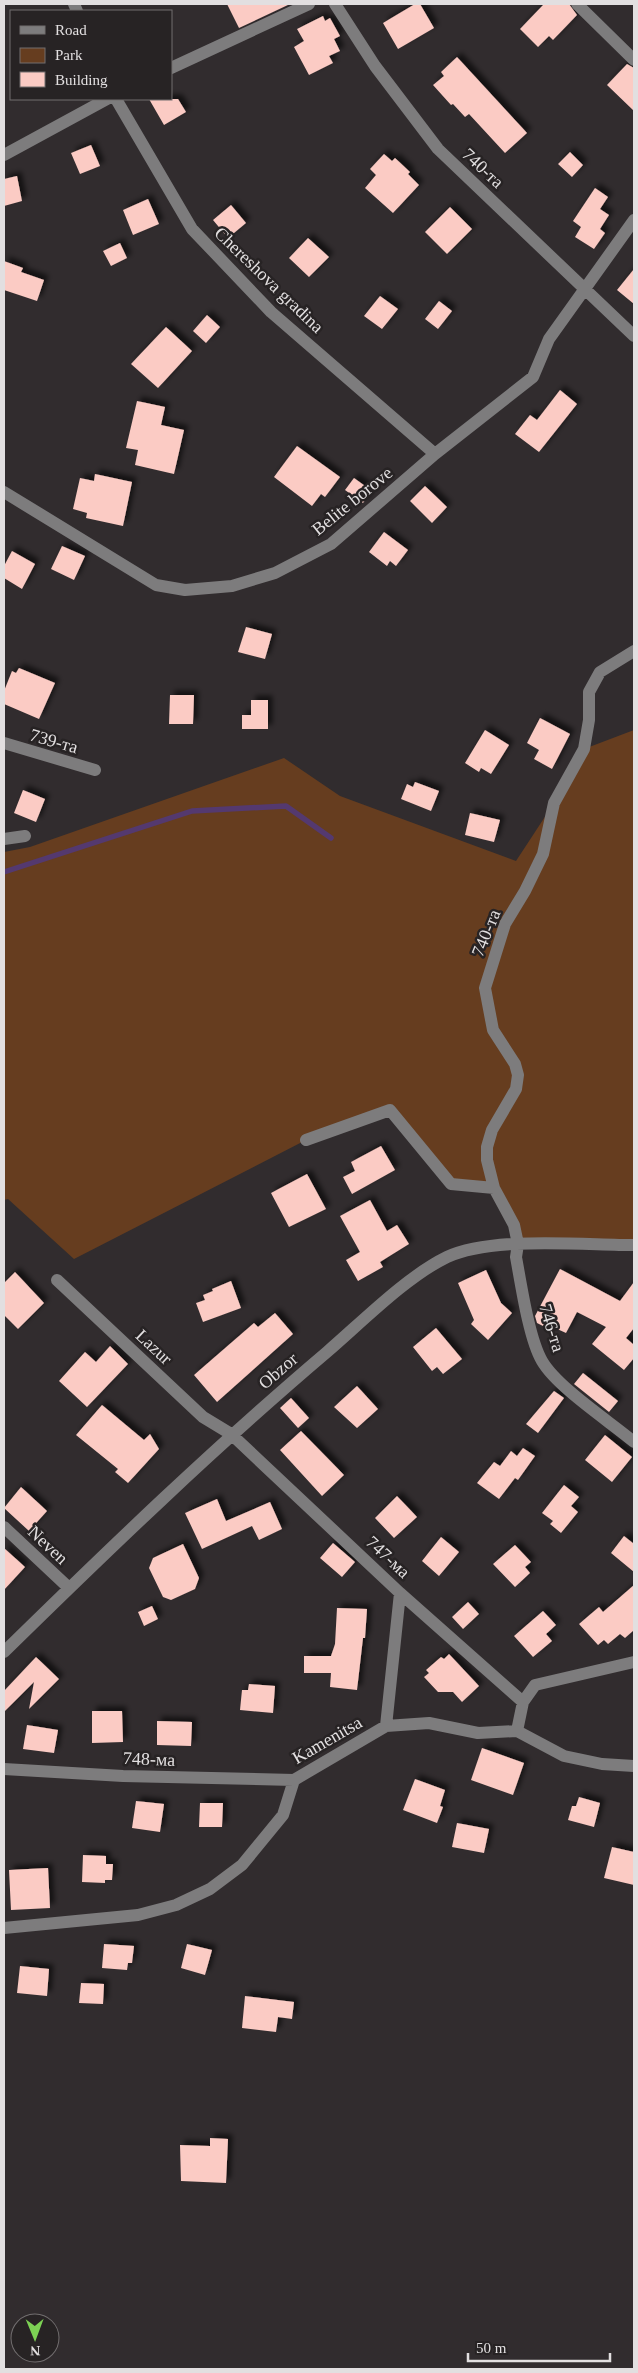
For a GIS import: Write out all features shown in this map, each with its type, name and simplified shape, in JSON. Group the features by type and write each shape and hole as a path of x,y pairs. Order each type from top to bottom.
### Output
{"street":[{"path":"172,68 309,4"},
{"name":"740-та","path":"335,4 375,66 438,149 634,336"},
{"path":"577,4 634,60"},
{"path":"4,155 105,100"},
{"name":"Chereshova gradina","path":"117,100 192,229 271,312 435,454"},
{"name":"Belite borove","path":"4,492 156,585 186,590 232,586 275,573 331,544 435,454 533,377 549,340 634,220"},
{"name":"740-та","path":"518,1244 514,1225 494,1188 487,1160 487,1147 492,1130 516,1089 518,1075 515,1064 493,1030 485,988 505,924 544,854 554,803 584,749 589,720 589,692 600,672 634,651"},
{"name":"739-та","path":"4,743 94,770"},
{"path":"4,839 25,836"},
{"path":"306,1140 390,1110 451,1184 494,1188"},
{"name":"Obzor","path":"4,1652 68,1588 231,1434 413,1279 447,1257 477,1248 518,1244 634,1245"},
{"name":"746-та","path":"518,1244 516,1257 518,1269 535,1346 542,1361 554,1377 634,1442"},
{"name":"Lazur","path":"57,1280 203,1417 231,1434"},
{"name":"747-ма","path":"231,1434 400,1593 523,1702"},
{"name":"Neven","path":"4,1527 68,1588"},
{"path":"386,1726 400,1593"},
{"path":"634,1662 535,1685 523,1702 517,1731 564,1756 602,1764 634,1766"},
{"name":"Kamenitsa","path":"4,1928 138,1915 176,1905 210,1889 242,1865 283,1815 294,1780 386,1726 429,1723 478,1733 517,1731"},
{"name":"748-ма","path":"4,1769 123,1776 294,1780"}],"green space":[{"path":"634,730 634,1245 518,1244 494,1188 451,1184 390,1110 306,1140 74,1259 8,1199 4,1200 4,852 30,847 284,758 340,796 516,861 554,803 584,749"}],"building":[{"path":"227,4 290,4 239,28"},
{"path":"415,4 420,4 434,28 398,49 383,23"},
{"path":"544,4 569,4 577,15 553,40 549,36 538,47 520,29"},
{"path":"323,16 325,21 330,18 340,36 334,39 340,51 329,56 333,63 309,75 294,47 304,41 297,29"},
{"path":"457,57 527,133 505,153 469,114 465,117 433,85 444,76 441,72"},
{"path":"627,64 634,68 634,111 607,85"},
{"path":"178,99 186,112 164,125 150,100"},
{"path":"91,145 100,166 80,174 71,153"},
{"path":"570,152 583,165 572,177 558,164"},
{"path":"384,154 392,161 395,158 410,172 408,174 419,185 393,213 365,188 376,175 370,169"},
{"path":"17,176 22,201 4,206 4,179"},
{"path":"595,188 608,197 600,209 609,215 600,229 605,233 594,249 575,237 581,227 573,221"},
{"path":"148,199 159,224 133,235 123,210"},
{"path":"231,205 246,223 228,238 213,220"},
{"path":"450,207 472,229 447,254 425,232"},
{"path":"308,238 329,257 309,277 289,258"},
{"path":"120,243 127,258 111,266 103,251"},
{"path":"4,261 23,268 21,272 44,280 37,301 4,290"},
{"path":"634,269 634,304 617,290"},
{"path":"380,296 398,309 382,329 364,316"},
{"path":"439,301 452,311 438,329 425,319"},
{"path":"207,315 220,327 206,343 193,331"},
{"path":"166,327 192,351 158,388 131,364"},
{"path":"560,390 577,404 539,452 515,434 530,415 537,420"},
{"path":"137,401 165,407 161,425 184,430 174,474 135,465 138,450 126,448"},
{"path":"297,446 340,477 325,497 321,494 312,506 274,477"},
{"path":"95,474 132,482 123,526 86,518 87,513 73,509 80,478 94,481"},
{"path":"354,478 372,491 363,503 345,490"},
{"path":"425,486 447,507 432,523 410,501"},
{"path":"384,532 408,550 396,566 390,561 387,566 369,552"},
{"path":"62,546 85,556 74,580 51,569"},
{"path":"12,551 35,564 22,589 4,578 4,566"},
{"path":"246,627 272,634 265,659 238,652"},
{"path":"19,668 55,683 39,719 4,704 4,691 12,671 16,673"},
{"path":"170,695 194,695 193,724 169,724"},
{"path":"251,700 268,700 268,729 242,729 242,715 251,715"},
{"path":"540,718 570,734 552,769 534,759 539,750 527,743"},
{"path":"485,730 509,745 491,774 481,768 479,772 465,763"},
{"path":"415,782 439,791 431,811 401,799 407,784 413,787"},
{"path":"23,790 45,799 36,822 14,813"},
{"path":"470,813 500,820 494,842 465,835"},
{"path":"381,1146 395,1170 352,1194 343,1177 355,1171 351,1162"},
{"path":"307,1174 326,1209 289,1227 271,1193"},
{"path":"370,1200 387,1231 397,1225 409,1244 380,1262 383,1267 358,1281 346,1260 360,1252 340,1216"},
{"path":"560,1269 620,1301 634,1282 634,1328 626,1338 634,1345 634,1358 624,1370 592,1344 606,1327 577,1312 566,1333 555,1328 553,1331 537,1323 535,1316"},
{"path":"486,1270 501,1303 512,1313 488,1340 471,1324 474,1320 458,1283"},
{"path":"15,1272 44,1303 18,1329 4,1315 4,1283"},
{"path":"231,1281 241,1308 203,1322 196,1303 205,1300 203,1295 213,1291 212,1289"},
{"path":"275,1313 293,1334 217,1402 194,1375 254,1323 258,1327"},
{"path":"436,1328 462,1359 443,1374 437,1367 432,1371 413,1347"},
{"path":"110,1346 128,1364 87,1407 59,1381 85,1352 96,1362"},
{"path":"583,1373 618,1401 609,1412 574,1384"},
{"path":"357,1386 378,1409 357,1428 334,1407"},
{"path":"554,1391 564,1398 538,1433 526,1424"},
{"path":"291,1398 309,1418 298,1428 280,1408"},
{"path":"102,1405 144,1440 150,1434 159,1449 128,1483 115,1472 118,1469 76,1435"},
{"path":"301,1431 344,1475 322,1496 280,1450"},
{"path":"605,1435 632,1457 612,1482 585,1460"},
{"path":"523,1448 535,1456 518,1480 515,1478 499,1499 477,1483 494,1462 500,1466 511,1451 517,1456"},
{"path":"564,1485 579,1497 571,1506 578,1512 561,1533 550,1524 553,1521 542,1513"},
{"path":"21,1487 47,1511 29,1531 4,1508"},
{"path":"397,1496 417,1517 394,1538 375,1518"},
{"path":"217,1499 226,1521 270,1502 282,1529 259,1540 252,1526 202,1549 185,1513"},
{"path":"624,1536 634,1544 634,1572 611,1553"},
{"path":"441,1537 459,1552 439,1576 422,1561"},
{"path":"333,1543 355,1562 342,1577 320,1558"},
{"path":"183,1544 199,1578 195,1589 171,1600 163,1597 149,1568 153,1558"},
{"path":"515,1545 531,1562 525,1567 530,1573 515,1587 493,1564"},
{"path":"4,1548 25,1567 4,1590"},
{"path":"634,1585 634,1630 625,1638 620,1634 608,1644 604,1640 598,1645 579,1624 599,1607 603,1612"},
{"path":"468,1602 479,1614 463,1629 452,1617"},
{"path":"152,1606 158,1619 144,1626 138,1612"},
{"path":"337,1608 367,1609 365,1638 363,1638 357,1690 330,1687 331,1673 304,1673 304,1656 331,1656 335,1644"},
{"path":"543,1611 556,1625 546,1634 552,1641 533,1657 514,1636"},
{"path":"449,1654 479,1686 462,1702 453,1692 438,1692 424,1677 429,1673 426,1670 441,1657 444,1659"},
{"path":"36,1657 59,1679 29,1709 34,1682 4,1712 4,1691"},
{"path":"249,1684 275,1686 273,1713 240,1710 242,1690 248,1690"},
{"path":"92,1711 122,1711 123,1742 92,1743"},
{"path":"157,1721 192,1722 191,1746 157,1745"},
{"path":"27,1725 58,1730 54,1753 23,1749"},
{"path":"482,1748 524,1763 513,1795 471,1780"},
{"path":"415,1779 445,1790 440,1806 443,1807 437,1823 403,1810"},
{"path":"579,1797 600,1803 594,1827 568,1820 572,1806 576,1806"},
{"path":"136,1801 164,1804 160,1832 132,1828"},
{"path":"200,1803 223,1803 222,1827 199,1827"},
{"path":"457,1823 489,1829 484,1853 452,1847"},
{"path":"612,1847 634,1852 634,1885 604,1878"},
{"path":"83,1855 106,1856 106,1864 113,1864 112,1880 105,1880 105,1883 82,1882"},
{"path":"48,1868 50,1908 11,1910 9,1870"},
{"path":"104,1944 134,1946 132,1963 128,1963 127,1970 102,1968"},
{"path":"187,1944 212,1950 205,1975 181,1968"},
{"path":"20,1966 49,1969 47,1996 17,1993"},
{"path":"81,1983 104,1984 103,2004 79,2003"},
{"path":"245,1996 294,2002 292,2019 278,2017 276,2032 242,2028"},
{"path":"210,2138 228,2139 226,2183 181,2181 180,2145 210,2146"}],"waterway":[{"path":"4,872 192,811 286,806 331,838"}]}
